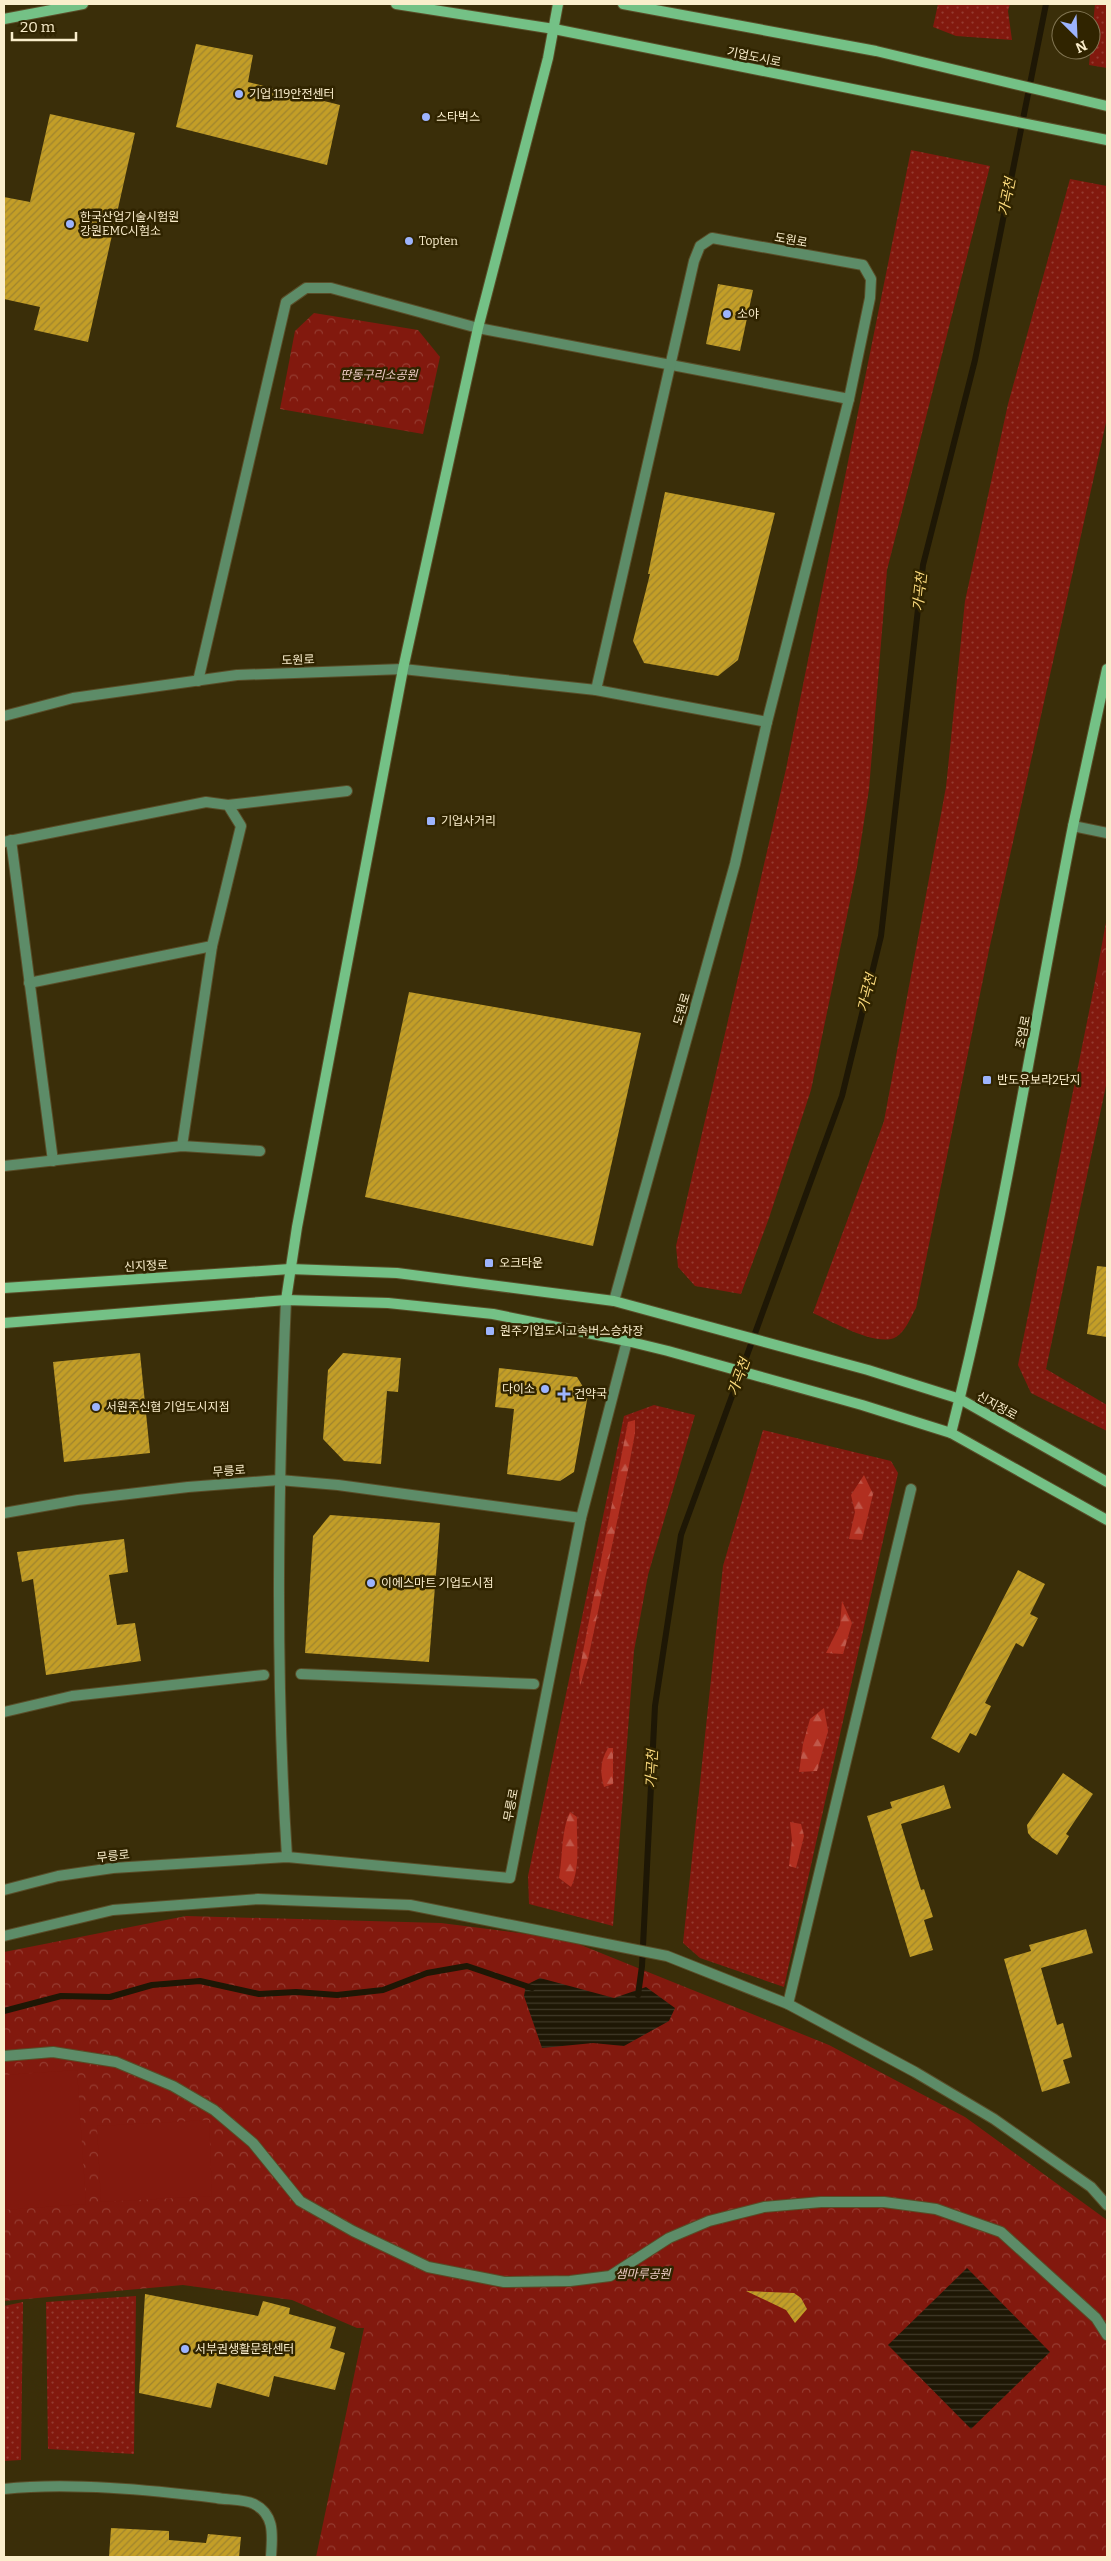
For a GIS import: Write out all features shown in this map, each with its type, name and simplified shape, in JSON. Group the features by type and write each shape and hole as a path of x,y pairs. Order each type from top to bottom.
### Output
{"street":[{"path":"4,19 83,4"},
{"name":"기업도시로","path":"396,4 554,29 884,97 972,112 1107,140"},
{"path":"287,1857 281,1755 279,1480 286,1300 290,1269 403,669 478,328 548,58 558,4"},
{"path":"623,4 876,51 1107,106"},
{"name":"도원로","path":"596,690 694,261 700,246 712,238 863,265 871,279 870,298 848,399 767,722 735,864 614,1301"},
{"path":"198,681 286,302 306,288 331,288 478,328 848,399"},
{"name":"도원로","path":"4,716 72,698 237,675 403,669 596,690 767,722"},
{"name":"조엄로","path":"951,1433 960,1400 1033,1048 1074,826 1107,669"},
{"path":"53,1161 30,983 7,841 206,802 228,805 347,791"},
{"path":"182,1146 212,946 241,826 228,805"},
{"path":"1074,826 1107,833"},
{"path":"30,983 212,946"},
{"path":"4,1166 182,1146 260,1151"},
{"name":"신지정로","path":"4,1288 290,1269 397,1273 614,1301 868,1370 960,1400 1107,1482"},
{"path":"4,1323 286,1300 388,1303 493,1314 668,1351 862,1405 951,1433 1107,1520"},
{"name":"무릉로","path":"4,1890 58,1876 113,1868 287,1857 510,1878 581,1518 627,1341"},
{"name":"무릉로","path":"4,1513 78,1500 188,1486 279,1480 338,1485 581,1518"},
{"path":"788,2004 911,1489"},
{"path":"301,1674 534,1684"},
{"path":"4,1712 72,1696 264,1675"},
{"path":"4,1936 113,1910 258,1898 410,1905 667,1956 788,2004 915,2072 994,2119 1091,2187 1107,2205"},
{"path":"4,2056 52,2052 116,2062 173,2086 214,2110 253,2143 300,2201 354,2231 428,2267 504,2282 570,2281 610,2276 669,2238 709,2221 764,2206 821,2202 884,2202 936,2208 1001,2232 1096,2318 1107,2335"},
{"path":"4,2489 35,2485 164,2492 254,2503 268,2516 273,2530 271,2557"}],"green space":[{"path":"938,4 1010,4 1008,11 1012,40 956,36 933,27"},
{"path":"1095,4 1107,4 1107,68 1089,65 1089,60 1101,60 1101,10 1094,10"},
{"path":"911,150 990,166 887,570 869,789 857,867 811,1090 769,1218 741,1294 695,1286 678,1267 676,1246 786,769"},
{"path":"1070,179 1107,186 1107,418 989,950 916,1308 905,1328 896,1337 878,1339 854,1332 813,1313 884,1121 946,787 965,601 1008,404"},
{"name":"딴동구리소공원","path":"314,313 418,330 440,357 423,434 280,409 295,331"},
{"path":"1107,917 1107,991 1094,987"},
{"path":"1107,976 1107,1081 1046,1369 1107,1405 1107,1431 1031,1393 1018,1365 1094,987"},
{"path":"654,1405 695,1415 648,1575 634,1651 613,1926 529,1904 528,1876 624,1416"},
{"path":"635,1420 635,1433 629,1465 588,1659 580,1686 579,1672 628,1422"},
{"path":"763,1430 891,1461 898,1473 784,1987 700,1958 683,1943 723,1566"},
{"path":"864,1475 873,1494 862,1540 849,1539 855,1512 851,1495"},
{"path":"842,1601 852,1623 843,1654 826,1653 840,1625"},
{"path":"824,1708 828,1731 817,1771 799,1772 803,1744 810,1719"},
{"path":"608,1748 613,1748 613,1784 604,1787 602,1767 603,1758"},
{"path":"570,1812 577,1817 577,1862 571,1887 559,1878 564,1836"},
{"path":"790,1822 801,1824 804,1836 796,1868 789,1866 792,1840"},
{"name":"샘마루공원","path":"186,1916 441,1923 566,1939 829,2045 965,2117 1107,2220 1107,2557 316,2557 364,2328 357,2328 292,2300 183,2285 4,2301 4,1952"},
{"path":"77,2070 86,2204 4,2210 4,2075"},
{"path":"209,2120 212,2196 101,2202 97,2126"},
{"path":"136,2296 134,2454 48,2449 46,2302"},
{"path":"23,2302 21,2460 4,2461 4,2306"}],"shaded area":[{"path":"540,1978 614,1998 646,1987 675,2008 669,2021 624,2046 593,2043 542,2048 524,1996 526,1985"},
{"path":"967,2268 1050,2352 971,2429 888,2345"}],"building":[{"name":"기업 119안전센터","path":"196,44 253,55 248,82 340,105 327,165 176,127"},
{"path":"50,114 135,133 88,342 34,330 40,307 4,299 4,197 30,202"},
{"path":"718,284 753,290 740,351 706,344"},
{"path":"665,492 775,513 738,660 718,676 644,663 633,641 650,574 648,574"},
{"path":"409,992 641,1033 593,1246 365,1197"},
{"path":"1097,1266 1107,1267 1107,1337 1087,1334"},
{"path":"140,1353 150,1453 64,1462 53,1362"},
{"path":"343,1353 401,1358 398,1392 387,1391 381,1464 344,1461 323,1439 328,1370"},
{"path":"499,1368 577,1377 588,1395 574,1472 560,1481 507,1474 514,1409 495,1407"},
{"path":"330,1515 440,1523 429,1662 305,1653 313,1536"},
{"path":"124,1539 128,1572 109,1575 117,1625 135,1623 141,1661 46,1675 33,1579 22,1582 17,1552"},
{"path":"1018,1570 1045,1584 1030,1614 1038,1618 1023,1647 1016,1643 985,1703 991,1706 976,1736 970,1733 959,1753 931,1738"},
{"path":"1063,1773 1093,1794 1066,1834 1069,1836 1057,1855 1032,1838 1028,1833 1027,1825"},
{"path":"944,1785 951,1808 901,1824 921,1890 924,1889 933,1917 924,1920 933,1950 910,1957 867,1816 892,1808 890,1802"},
{"path":"1086,1929 1093,1953 1041,1968 1057,2025 1063,2023 1072,2057 1063,2060 1070,2083 1042,2092 1004,1959 1031,1951 1029,1945"},
{"path":"746,2291 794,2293 801,2298 807,2309 795,2323 786,2310"},
{"path":"145,2294 258,2316 263,2301 290,2308 289,2314 336,2327 330,2348 345,2353 335,2390 274,2376 269,2397 217,2383 211,2408 139,2393"},
{"path":"111,2528 169,2531 169,2540 206,2543 208,2534 241,2537 239,2557 109,2557"}],"waterway":[{"name":"가곡천","path":"638,1995 642,1966 655,1706 681,1535 842,1096 881,936 923,565 975,360 1046,4"},
{"path":"4,2011 61,1996 110,1997 152,1985 200,1981 259,1994 296,1992 337,1995 383,1990 427,1973 467,1966 532,1988"}],"place":[{"name":"기업 119안전센터","path":"239,94"},
{"name":"스타벅스","path":"426,117"},
{"name":"한국산업기술시험원 강원EMC시험소","path":"70,224"},
{"name":"Topten","path":"409,241"},
{"name":"소야","path":"727,314"},
{"name":"기업사거리","path":"431,821"},
{"name":"반도유보라2단지","path":"987,1080"},
{"name":"오크타운","path":"489,1263"},
{"name":"원주기업도시고속버스승차장","path":"490,1331"},
{"name":"다이소","path":"545,1389"},
{"name":"건약국","path":"564,1394"},
{"name":"서원주신협 기업도시지점","path":"96,1407"},
{"name":"이에스마트 기업도시점","path":"371,1583"},
{"name":"서부권생활문화센터","path":"185,2349"}]}
